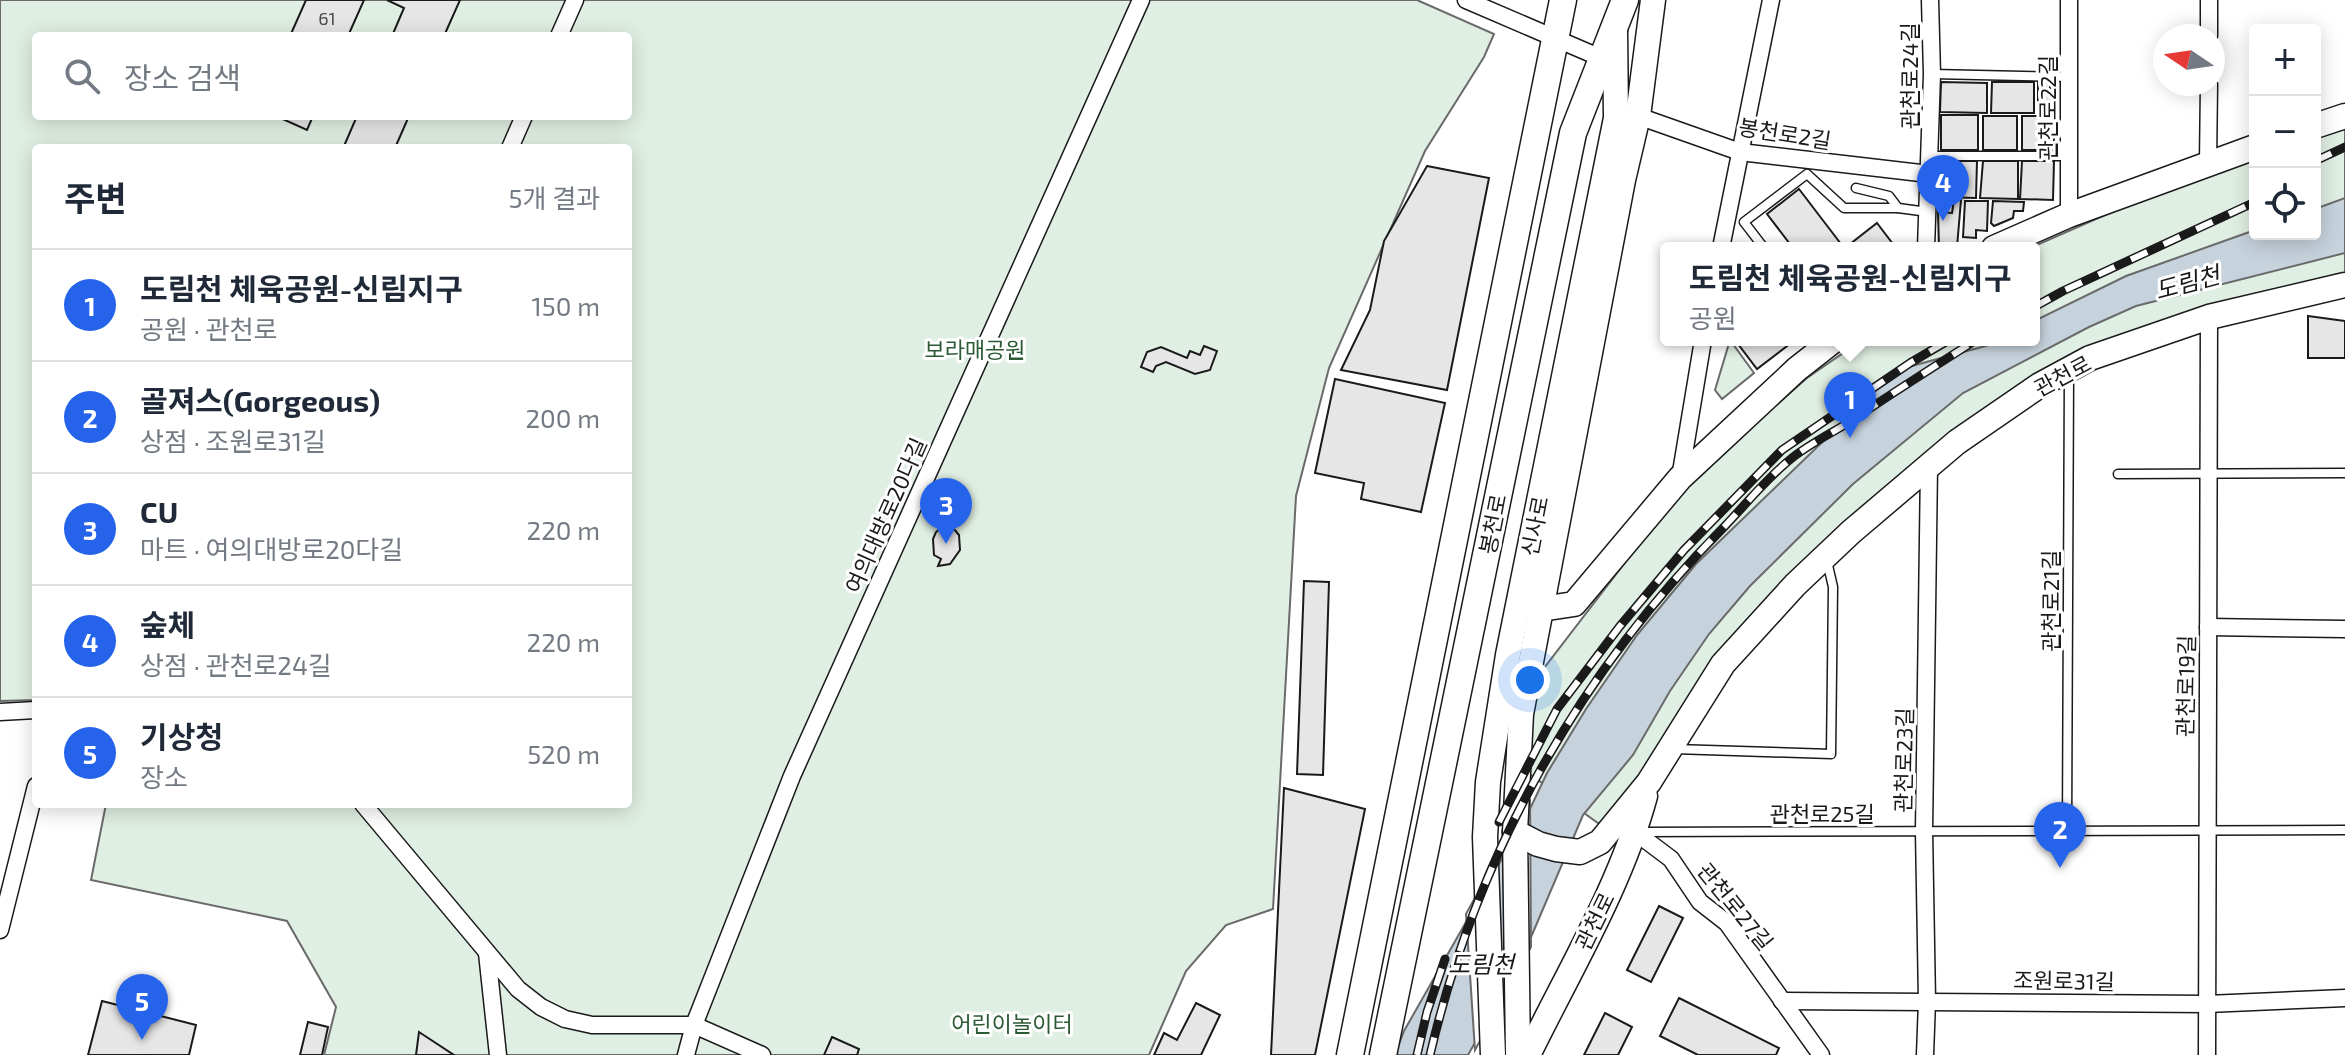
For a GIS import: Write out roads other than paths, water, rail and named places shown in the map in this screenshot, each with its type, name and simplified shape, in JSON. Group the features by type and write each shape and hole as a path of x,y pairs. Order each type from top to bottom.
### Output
{"main road":[{"name":"봉천로","path":"1350,1055 1563,0"},
{"path":"1615,0 1615,29"},
{"name":"봉천로","path":"1383,1055 1573,133 1608,62 1625,0"},
{"name":"신사로","path":"1521,1051 1515,832 1521,714 1519,657 1541,609 1620,195 1638,116 1653,0"},
{"name":"신사로","path":"1493,1055 1485,837 1488,782 1519,657 1616,118 1608,62"},
{"path":"2321,124 2345,116"},
{"path":"2008,242 2069,215 2249,149"},
{"name":"관천로","path":"1515,832 1538,844 1580,852 1600,842 1649,782 1723,664 1795,585 1957,442 2040,385 2090,358 2209,317 2345,285"},
{"path":"1541,609 1574,604 1680,478 1797,369 1826,346"},
{"name":"관천로","path":"1521,1051 1635,832 1649,782"}],"street":[{"path":"561,32 575,0"},
{"name":"여의대방로20다길","path":"686,1055 694,1025 792,776 1141,0"},
{"path":"1466,0 1608,62"},
{"path":"1722,242 1771,0"},
{"name":"관천로24길","path":"1926,242 1932,74 1930,0"},
{"name":"관천로22길","path":"2069,0 2069,215"},
{"path":"2209,0 2209,24"},
{"path":"2208,163 2209,96"},
{"name":"봉천로2길","path":"1638,116 1740,152 1929,174"},
{"path":"512,144 522,120"},
{"name":"관천로19길","path":"2207,1055 2209,317"},
{"path":"1680,478 1702,346"},
{"name":"관천로23길","path":"1925,1055 1924,831 1929,466"},
{"path":"2208,627 2345,629"},
{"path":"0,712 32,710"},
{"path":"0,930 32,802"},
{"path":"366,808 518,989 541,1007 565,1019 592,1025 694,1025 762,1055"},
{"name":"관천로27길","path":"1635,832 1671,859 1700,902 1727,923 1821,1055"},
{"path":"487,953 498,1055"},
{"name":"조원로31길","path":"1782,1001 2207,1004 2345,998"}],"lane":[{"path":"1932,74 2069,77"},
{"path":"1930,156 2069,156"},
{"path":"1759,242 1744,222 1807,174 1844,208 1898,208 1928,212"},
{"path":"1856,188 1889,196 1898,208"},
{"name":"관천로21길","path":"2067,831 2069,371"},
{"path":"2118,474 2345,473"},
{"path":"1669,749 1831,754 1833,587 1826,556"},
{"path":"2345,617 2345,629"},
{"name":"관천로25길","path":"1635,832 2345,830"}],"water":[{"name":"도림천","path":"2345,198 2345,253 2136,306 2089,327 1963,393 1853,484 1750,586 1709,634 1670,691 1633,755 1583,815 1520,963 1468,1055 1395,1055 1404,1031 1528,813 1547,773 1586,709 1637,635 1696,564 1897,370 1985,346 2040,346 2040,318 2126,276 2249,232 2249,240 2321,240 2321,207"}],"railway":[{"path":"2321,158 2345,147"},
{"path":"2040,304 2249,205"},
{"path":"1499,822 1557,709 1620,626 1684,550 1782,450 1939,346"},
{"path":"1430,1055 1450,981 1475,908 1505,838 1540,770 1580,705 1624,643 1672,583 1783,465 1967,346"},
{"path":"1417,1055 1427,1012 1445,959"}],"place":[{"name":"숲체","path":"1943,221"},
{"name":"도림천 체육공원-신림지구","path":"1850,438"},
{"name":"CU","path":"946,544"},
{"name":"골져스(Gorgeous)","path":"2060,868"},
{"name":"기상청","path":"142,1040"}],"park label":[{"name":"보라매공원","path":"975,349"},
{"name":"어린이놀이터","path":"1012,1023"}]}
